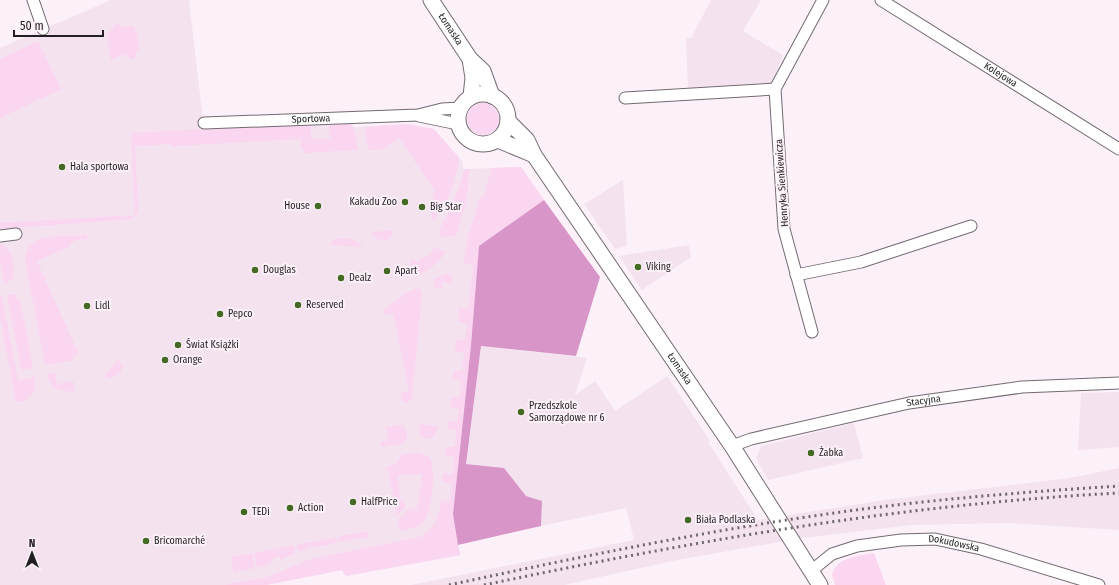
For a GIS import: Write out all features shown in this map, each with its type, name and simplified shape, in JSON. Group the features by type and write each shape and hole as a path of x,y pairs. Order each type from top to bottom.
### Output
{"street":[{"path":"33,0 43,30"},
{"name":"Łomaska","path":"432,0 470,59 483,71 492,96"},
{"path":"625,98 776,89 823,0"},
{"name":"Kolejowa","path":"881,0 1119,149"},
{"name":"Łomaska","path":"470,59 473,78 472,96"},
{"name":"Henryka Sienkiewicza","path":"776,89 784,229 812,332"},
{"path":"482,94 492,96 503,103 508,114 505,132 498,140 488,144 472,142 463,135 458,124 457,117 460,108 472,96 482,94"},
{"name":"Sportowa","path":"418,116 442,109 460,108"},
{"name":"Sportowa","path":"204,123 418,116 458,124"},
{"name":"Łomaska","path":"508,121 527,140 534,155 732,446 820,585"},
{"path":"498,140 534,155"},
{"path":"796,275 861,262 971,226"},
{"path":"0,236 16,234"},
{"name":"Stacyjna","path":"732,446 758,438 909,402 1022,387 1119,383"},
{"name":"Dokudowska","path":"811,571 832,554 857,546 901,540 935,539 981,549 1098,585"}],"shaded area":[{"path":"111,0 189,0 204,129 350,121 353,127 407,124 434,129 463,162 463,169 521,167 544,200 479,246 453,514 460,555 346,576 342,570 266,585 0,585 0,48"},
{"path":"711,0 761,0 743,31 783,55 772,83 688,88 686,39 691,38"},
{"path":"116,22 122,27 132,26 135,28 140,48 137,50 134,59 131,59 123,54 111,60 107,36"},
{"path":"38,41 61,89 0,118 0,59"},
{"path":"480,103 486,103 496,110 499,119 498,125 492,132 486,135 480,135 470,128 467,122 467,116 474,106"},
{"path":"351,121 356,136 358,150 304,153 304,150 301,150 301,139 172,146 171,144 135,146 138,207 137,213 132,219 0,229 0,223 135,215 131,133 311,123 311,139 330,139 329,123"},
{"path":"407,124 434,129 459,158 456,175 447,200 433,221 431,220 434,190 399,138 381,150 368,150 364,127"},
{"path":"521,167 544,200 479,246 471,345 453,514 460,555 346,576 342,570 266,585 224,585 267,577 311,559 420,537 433,526 439,512 441,500 450,501 451,483 442,482 443,473 452,474 454,457 445,456 446,447 455,447 456,430 448,429 448,421 457,422 459,409 450,408 451,397 460,397 461,380 453,379 454,370 462,371 464,353 455,352 456,340 465,340 467,323 458,322 459,308 468,309 473,265 464,264 467,240 480,197 484,197 491,168"},
{"path":"465,169 469,169 467,199 456,236 441,237 439,230 451,208"},
{"path":"623,180 627,246 615,249 584,204"},
{"path":"544,200 600,277 576,356 481,346 466,464 504,468 526,496 542,501 541,526 458,545 453,514 471,345 479,246"},
{"path":"391,230 393,236 386,241 371,235 374,232"},
{"path":"88,235 87,239 83,241 82,238 70,243 71,246 37,261 78,353 73,356 73,360 45,365 25,260 27,250 32,244 40,239 59,236"},
{"path":"341,238 355,240 363,245 358,247 331,245 332,241"},
{"path":"0,243 8,249 14,264 13,279 4,284 0,261"},
{"path":"689,245 691,257 642,290 619,256"},
{"path":"432,248 444,250 445,254 430,269 417,276 409,273 408,267 413,259 416,262 433,253"},
{"path":"448,273 452,277 451,283 442,282 442,288 433,287 434,279"},
{"path":"414,289 420,289 422,294 412,399 407,403 403,402 400,393 409,392 393,313 385,315 383,310"},
{"path":"13,294 21,303 33,368 21,370 7,295"},
{"path":"2,295 18,380 35,377 35,391 27,400 16,402 0,318 0,296"},
{"path":"481,346 587,358 575,395 595,381 615,411 667,376 710,441 708,442 758,520 885,500 1070,478 1119,468 1119,530 1010,523 912,525 803,538 677,560 564,585 411,585 634,540 626,508 541,526 542,501 526,496 504,468 466,464"},
{"path":"118,359 122,366 121,372 112,378 106,377 105,375"},
{"path":"55,373 57,384 73,381 75,391 56,389 50,383 47,374"},
{"path":"1119,392 1119,447 1078,450 1081,393"},
{"path":"854,423 863,458 768,480 756,458 761,446"},
{"path":"420,424 438,426 436,432 431,438 425,439 422,438 419,433"},
{"path":"403,425 407,431 407,440 402,444 382,447 380,442 388,440 386,427"},
{"path":"417,452 429,456 433,469 429,510 421,525 415,528 399,531 398,520 408,509 417,508 422,474 402,475 398,477 400,499 406,506 397,516 387,466 396,464 402,455"},
{"path":"368,531 369,537 339,542 338,537"},
{"path":"336,537 337,543 313,547 298,552 296,545"},
{"path":"294,545 295,553 281,560 279,556 271,560 272,563 257,568 254,553"},
{"path":"252,553 255,568 234,572 231,557"},
{"path":"874,553 886,585 835,585 832,575 838,564 848,558"}],"railway":[{"path":"449,585 637,546 779,521 973,497 1119,486"},
{"path":"484,585 720,539 879,515 1039,498 1119,493"}],"place":[{"name":"Hala sportowa","path":"62,167"},
{"name":"Kakadu Zoo","path":"405,202"},
{"name":"House","path":"318,206"},
{"name":"Big Star","path":"422,207"},
{"name":"Viking","path":"638,267"},
{"name":"Douglas","path":"255,270"},
{"name":"Apart","path":"387,271"},
{"name":"Dealz","path":"341,278"},
{"name":"Reserved","path":"298,305"},
{"name":"Lidl","path":"87,306"},
{"name":"Pepco","path":"220,314"},
{"name":"Świat Książki","path":"178,345"},
{"name":"Orange","path":"165,360"},
{"name":"Przedszkole Samorządowe nr 6","path":"521,412"},
{"name":"Żabka","path":"811,453"},
{"name":"HalfPrice","path":"353,502"},
{"name":"Action","path":"290,508"},
{"name":"TEDi","path":"244,512"},
{"name":"Biała Podlaska","path":"688,520"},
{"name":"Bricomarché","path":"146,541"}]}
